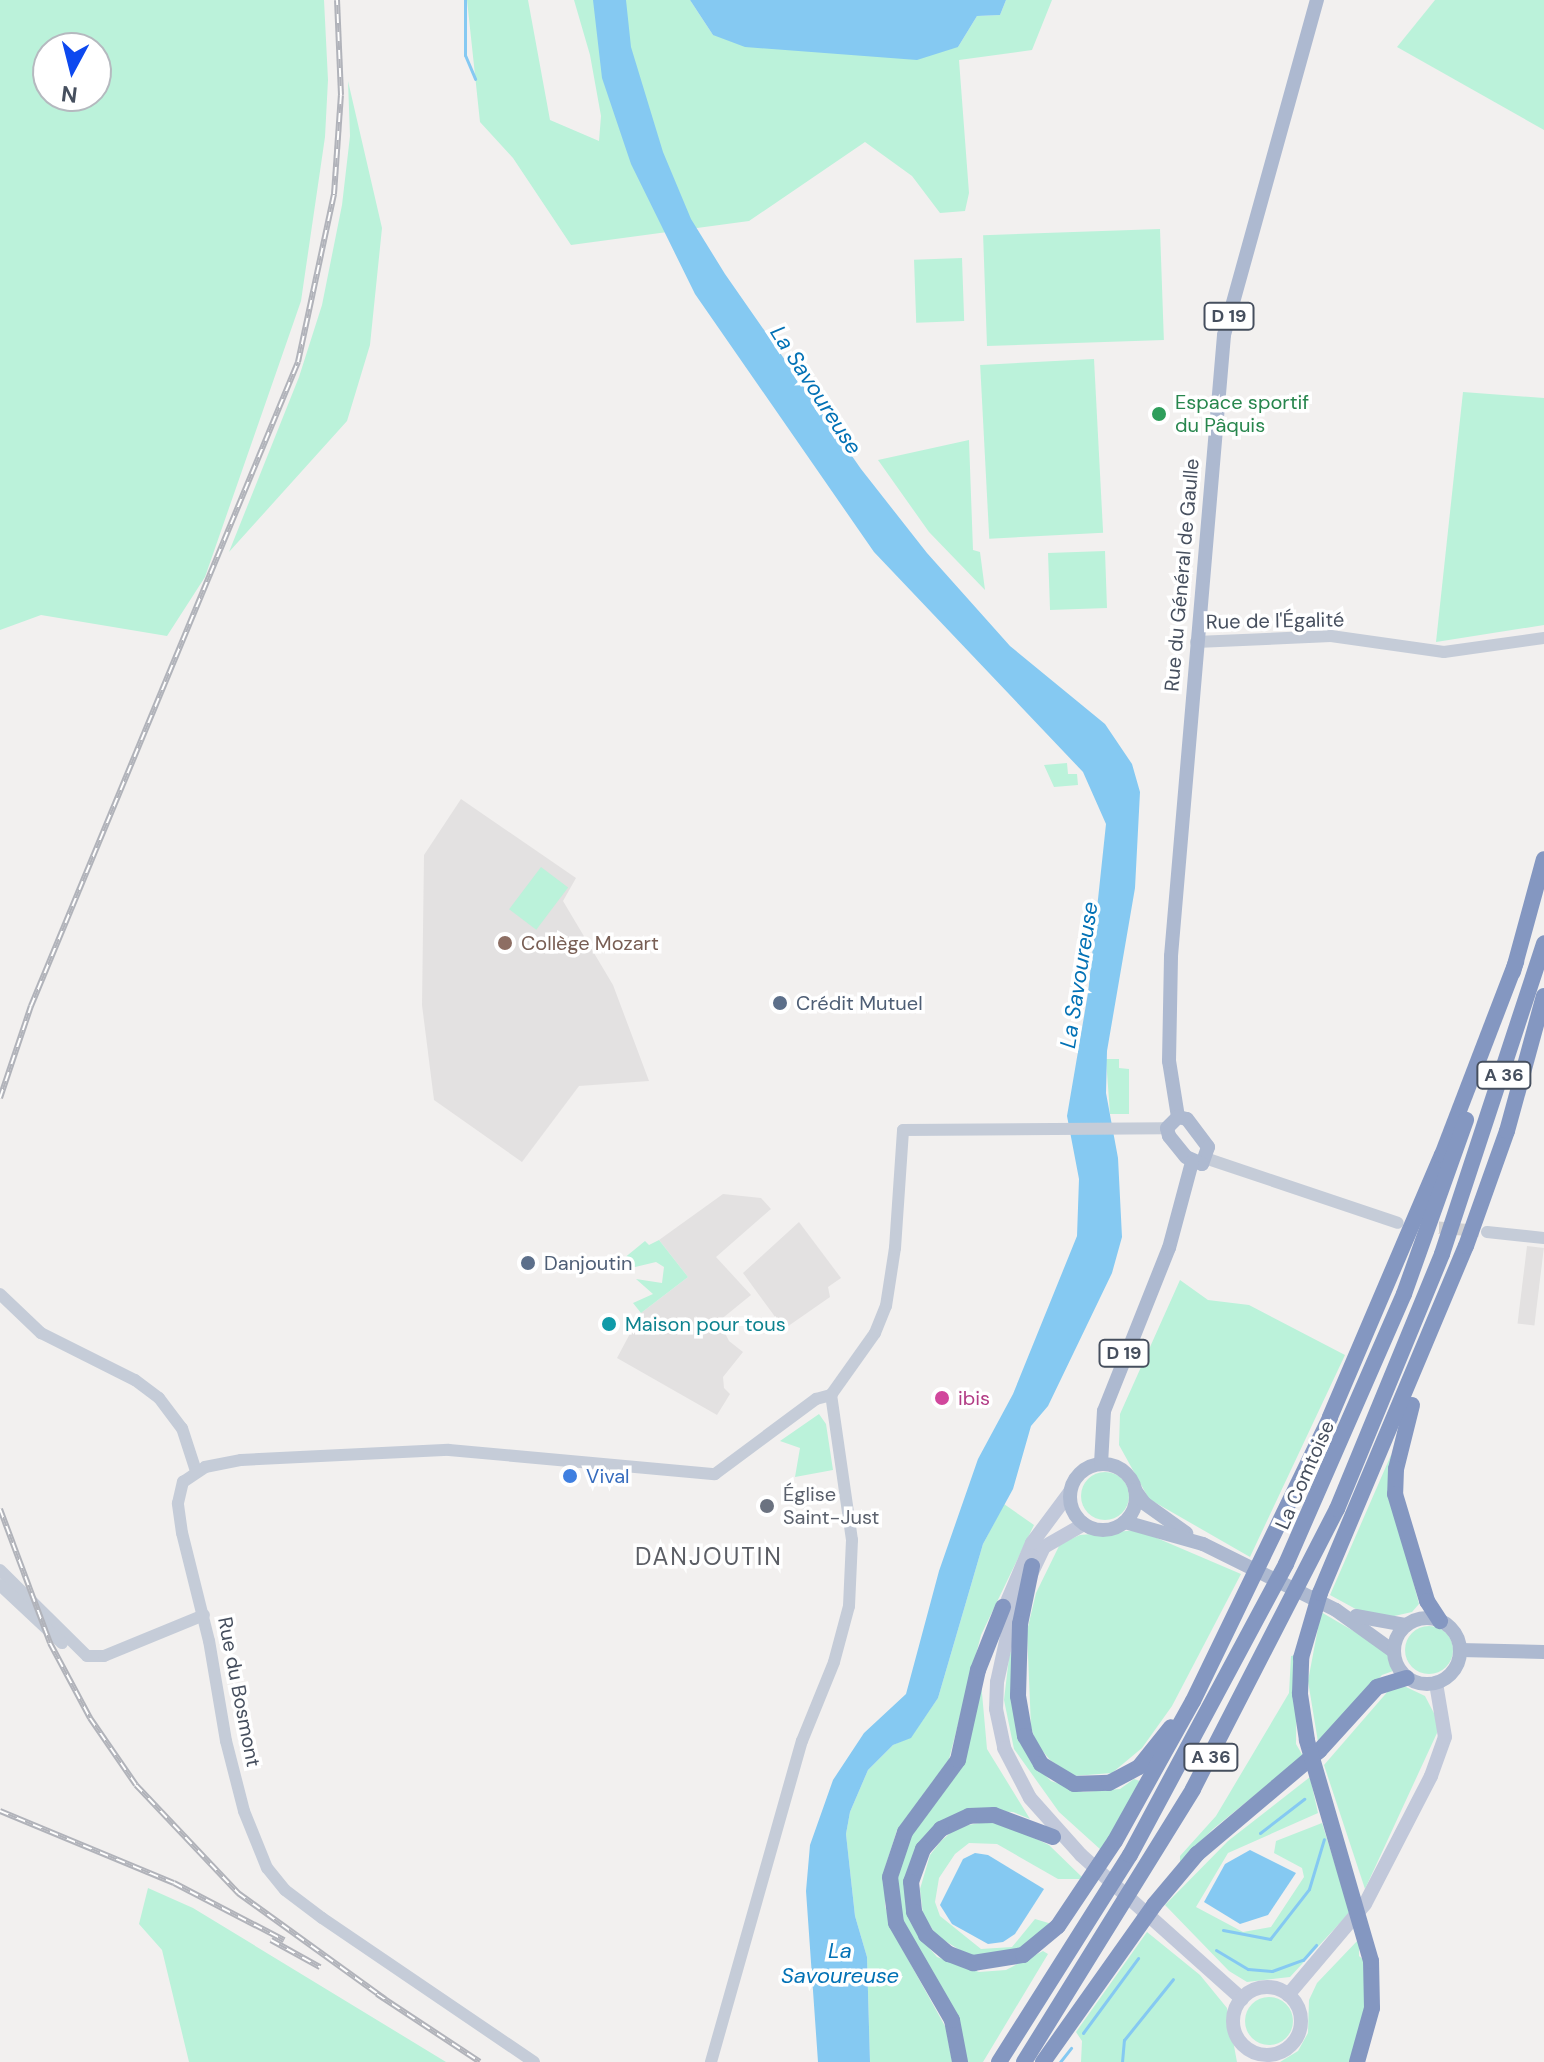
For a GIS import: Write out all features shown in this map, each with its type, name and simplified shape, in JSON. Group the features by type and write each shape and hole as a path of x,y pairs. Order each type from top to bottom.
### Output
{"highway":[{"name":"La Comtoise","path":"999,2062 1130,1855 1286,1564 1404,1294 1516,962 1544,859"},
{"name":"La Comtoise","path":"1024,2062 1206,1767 1337,1509 1447,1242 1544,943"},
{"path":"1053,1837 994,1815 969,1816 941,1829 923,1849 911,1882 912,1903 926,1935 949,1954 981,1964 1016,1959 1050,1936 1115,1841 1212,1661 1364,1337 1516,962"},
{"path":"1357,2062 1372,2008 1371,1961 1307,1740 1300,1672 1316,1603 1432,1336 1507,1131 1544,996"},
{"path":"1432,1336 1394,1483 1397,1509 1427,1601 1440,1621"},
{"path":"1032,1566 1019,1637 1020,1714 1034,1755 1063,1780 1095,1786 1132,1772 1160,1743 1212,1661"},
{"path":"960,2062 952,2020 896,1923 890,1877 905,1832 958,1760 978,1670 1003,1607"},
{"path":"1043,2062 1176,1877 1224,1829 1319,1751 1377,1687 1407,1678"}],"main road":[{"name":"Rue du Général de Gaulle","path":"1173,1122 1169,1061 1171,956 1224,335 1317,0"},
{"path":"1187,1119 1208,1147 1208,1159 1192,1162 1173,1122 1187,1119"},
{"name":"D 19","path":"1101,1464 1104,1411 1169,1248 1192,1162"},
{"path":"1242,1999 1173,1934 1081,1855 1053,1837 1014,1788 991,1742 986,1713 1003,1607 1032,1543 1070,1492 1078,1474 1101,1464 1123,1471 1144,1503 1203,1544 1336,1610 1382,1625 1406,1625 1425,1618 1440,1621 1454,1633 1460,1650 1454,1671 1436,1683 1407,1678 1393,1651 1336,1610"},
{"path":"1070,1492 1074,1513 1084,1524 1105,1530 1125,1522 1134,1507 1135,1490"},
{"path":"1125,1522 1203,1544"},
{"path":"1081,1855 1014,1774 997,1728 997,1682 1005,1640 1032,1566 1057,1535 1084,1524"},
{"path":"1393,1651 1406,1625"},
{"path":"1460,1650 1544,1652"},
{"path":"1288,1995 1365,1904 1441,1753 1445,1728 1436,1683"},
{"path":"1264,1988 1288,1995 1300,2017 1298,2035 1280,2052 1254,2058 1235,2033 1234,2012 1242,1999 1264,1988"}],"street":[{"name":"Rue de l'Égalité","path":"1196,642 1331,636 1444,652 1544,638"},
{"path":"0,1294 41,1333 159,1398 182,1428 196,1471 260,1458 449,1450 715,1474 816,1399 831,1395 867,1347 886,1306 903,1130 1173,1122"},
{"path":"1208,1159 1398,1223"},
{"path":"1487,1232 1544,1238"},
{"path":"711,2062 798,1755 849,1606 852,1540 831,1395"},
{"name":"Rue du Bosmont","path":"196,1471 183,1482 178,1503 204,1615 237,1790 275,1880 322,1918 534,2062"},
{"path":"0,1570 50,1619 77,1652"},
{"path":"0,1585 77,1652 104,1656 204,1615"}],"shaded area":[{"name":"Collège Mozart","path":"461,799 576,878 563,901 613,985 649,1081 579,1086 522,1162 434,1100 422,1005 424,855"},
{"path":"723,1194 761,1198 771,1209 716,1257 751,1295 719,1321 729,1341 743,1352 723,1377 724,1388 730,1394 717,1415 617,1358 641,1313 688,1277 659,1240"},
{"path":"799,1222 841,1278 828,1287 830,1297 784,1329 743,1273"},
{"path":"1527,1246 1544,1248 1534,1325 1517,1323"}],"green space":[{"path":"0,0 324,0 328,80 325,137 301,301 205,577 167,636 41,615 0,630"},
{"path":"467,0 528,0 550,120 599,141 601,116 590,55 574,0 690,0 713,35 958,47 977,16 1000,15 1006,0 1052,0 1032,50 959,60 969,193 965,211 940,213 912,176 865,142 749,221 571,245 513,158 480,122"},
{"path":"1435,0 1544,0 1544,130 1397,47"},
{"path":"348,81 382,228 370,345 347,421 229,552 299,377 322,305 342,205 350,136"},
{"path":"1160,229 1164,340 987,346 983,235"},
{"path":"962,258 964,321 916,323 914,260"},
{"path":"1094,359 1103,533 989,539 980,365"},
{"path":"1463,392 1544,398 1544,625 1436,642"},
{"path":"969,440 973,550 980,552 985,590 929,532 878,460"},
{"path":"1105,551 1107,608 1050,610 1048,553"},
{"path":"1067,763 1068,774 1077,774 1078,785 1054,787 1044,765"},
{"path":"541,867 568,887 536,930 509,909"},
{"path":"1106,1059 1119,1059 1119,1068 1129,1069 1129,1114 1110,1114"},
{"path":"659,1240 688,1277 641,1313 633,1303 653,1294 636,1279 662,1283 664,1267 656,1262 631,1268 623,1259 645,1241 649,1245"},
{"path":"1180,1280 1208,1300 1249,1305 1345,1355 1250,1557 1149,1499 1119,1445 1120,1414"},
{"path":"819,1414 826,1424 833,1470 795,1477 800,1448 780,1441"},
{"path":"1391,1455 1390,1492 1419,1604 1412,1612 1390,1617 1363,1613 1330,1595"},
{"path":"1105,1472 1122,1479 1129,1496 1122,1513 1105,1520 1088,1513 1081,1496 1088,1479"},
{"path":"1004,1504 1034,1525 981,1635 947,1767 897,1830 885,1868 885,1906 894,1934 946,2028 952,2062 870,2062 867,1957 855,1916 846,1834 850,1812 868,1770 893,1745 911,1737 938,1698 983,1544"},
{"path":"1138,1530 1241,1574 1172,1706 1142,1748 1112,1773 1074,1776 1050,1760 1036,1743 1031,1727 1027,1631 1036,1593 1060,1544 1080,1535"},
{"path":"1321,1612 1386,1650 1393,1671 1382,1675 1318,1742 1308,1681"},
{"path":"1429,1626 1446,1633 1453,1650 1446,1667 1429,1674 1412,1667 1405,1650 1412,1633"},
{"path":"1010,1649 1034,1764 1051,1781 1083,1792 1120,1789 1134,1779 1143,1782 1101,1850 1059,1812 1014,1749 1004,1700"},
{"path":"1297,1655 1296,1744 1303,1756 1213,1829 1180,1863 1180,1856 1216,1816 1289,1693 1291,1656"},
{"path":"981,1682 987,1749 1030,1819 1013,1812 971,1810 911,1862 917,1934 937,1957 979,1972 1006,1970 1043,1951 1048,1954 983,2062 967,2062 959,2017 905,1930 897,1882 905,1848 917,1826 965,1761"},
{"path":"1404,1686 1425,1696 1437,1719 1437,1733 1365,1889 1324,1765 1389,1690"},
{"path":"1310,1777 1318,1813 1228,1853 1196,1907 1243,1932 1271,1927 1304,1877 1302,1868 1274,1853 1276,1841 1322,1823 1350,1912 1290,1977 1247,1982 1229,1971 1165,1905 1228,1841"},
{"path":"985,1822 1007,1825 1049,1845 1084,1879 1058,1879 997,1844 969,1843 955,1854 939,1878 935,1902 940,1916 981,1949 1012,1947 1035,1919 1052,1924 1021,1950 991,1957 968,1955 937,1936 923,1915 920,1889 930,1855 941,1841 957,1827"},
{"path":"148,1888 193,1908 446,2062 189,2062 162,1950 139,1924"},
{"path":"1147,1932 1200,1975 1227,2008 1237,2062 1081,2062 1082,2041 1076,2032"},
{"path":"1359,1939 1359,1956 1365,1961 1366,2015 1352,2062 1280,2062 1298,2051 1308,2033 1309,2000 1317,1983"},
{"path":"1269,1997 1286,2004 1293,2021 1286,2038 1269,2045 1252,2038 1245,2021 1252,2004"}],"water":[{"name":"La Savoureuse","path":"593,0 626,0 631,47 663,152 691,219 725,274 861,469 927,553 1010,646 1105,724 1132,764 1140,792 1135,888 1107,1051 1106,1093 1118,1158 1122,1237 1112,1273 1048,1406 1031,1426 1013,1489 983,1544 938,1698 911,1738 893,1745 868,1770 850,1812 846,1834 855,1916 867,1957 870,2062 818,2062 806,1891 810,1845 833,1780 864,1733 906,1694 939,1571 978,1459 1013,1394 1077,1236 1079,1179 1067,1116 1088,993 1106,824 1083,772 874,552 695,294 631,164 602,78"},
{"path":"690,0 1006,0 1000,15 977,16 958,47 917,60 745,47 713,35"},
{"path":"1250,1850 1296,1873 1268,1915 1240,1924 1204,1902 1225,1864"},
{"path":"975,1853 988,1855 1044,1889 1015,1934 1003,1942 988,1944 952,1924 940,1905 963,1859"}],"waterway":[{"path":"465,0 465,55 475,79"},
{"path":"1260,1833 1304,1799"},
{"path":"1223,1930 1270,1939 1309,1889 1324,1839"},
{"path":"1216,1950 1248,1969 1272,1971 1303,1960 1316,1945"},
{"path":"1083,2033 1138,1958"},
{"path":"1122,2062 1124,2040 1173,1979"},
{"path":"1060,2062 1071,2048"}],"tunnel":[{"path":"1421,1226 1479,1231"}],"railway":[{"path":"0,1098 31,1006 298,362 334,194 341,95 337,0"},
{"path":"0,1509 50,1643 90,1718 136,1785 238,1893 385,1999"},
{"path":"0,1811 174,1883 284,1940"},
{"path":"271,1940 320,1967"},
{"path":"377,1994 480,2062"}],"place":[{"name":"Espace sportif du Pâquis","path":"1159,414"},
{"name":"Collège Mozart","path":"505,943"},
{"name":"Crédit Mutuel","path":"780,1003"},
{"name":"Danjoutin","path":"528,1263"},
{"name":"Maison pour tous","path":"609,1324"},
{"name":"ibis","path":"942,1398"},
{"name":"Vival","path":"570,1476"},
{"name":"Église Saint-Just","path":"767,1506"}],"district":[{"name":"DANJOUTIN","path":"709,1557"}]}
